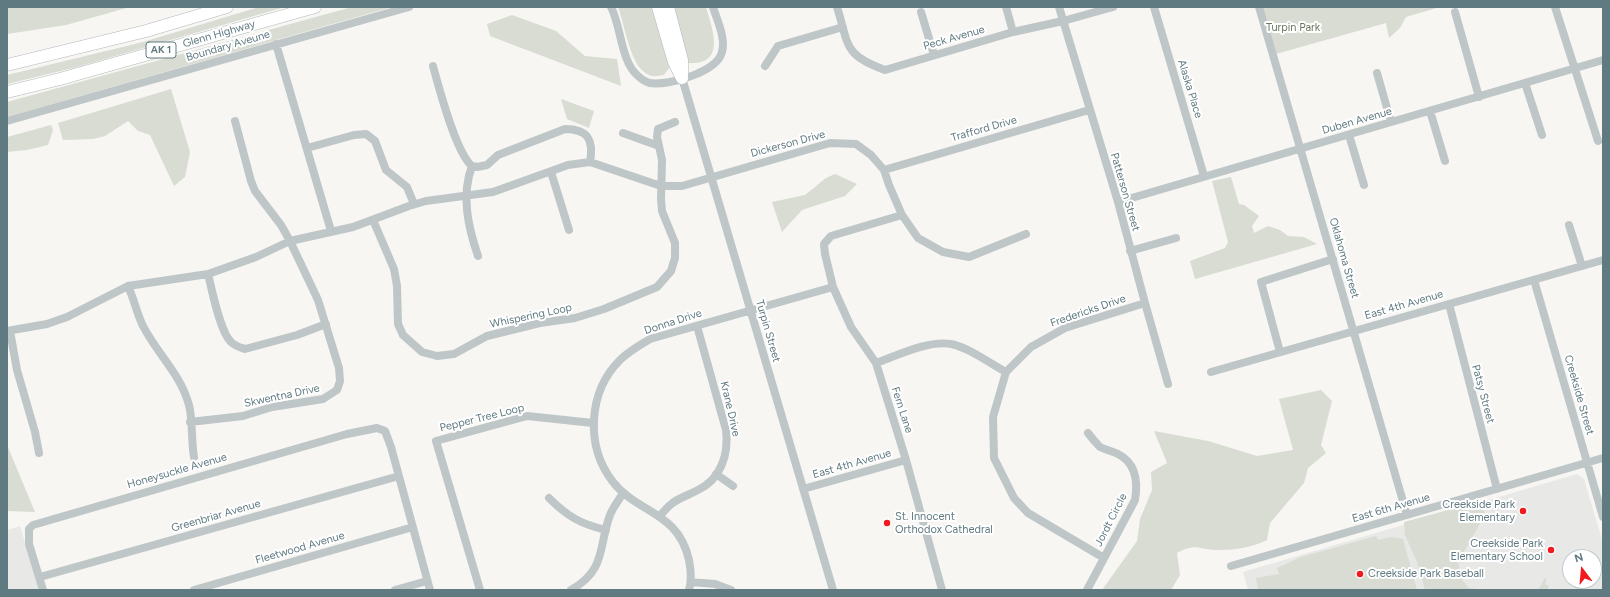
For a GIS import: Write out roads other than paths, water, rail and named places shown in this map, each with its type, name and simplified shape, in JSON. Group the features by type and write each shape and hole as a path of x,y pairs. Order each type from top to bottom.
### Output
{"highway":[{"name":"AK 1","path":"7,65 146,31 227,7"},
{"name":"Glenn Highway","path":"7,92 60,79 315,7"},
{"path":"658,7 674,62 682,78"},
{"path":"668,7 682,60 682,78"}],"street":[{"name":"Boundary Aveune","path":"7,121 409,7"},
{"path":"611,7 629,65 637,74 649,83 665,82 682,78 707,70 716,64 722,52 722,39 713,7"},
{"name":"Peck Avenue","path":"837,7 849,49 864,63 885,70 1013,32 1063,21 1113,7"},
{"path":"1006,7 1013,32"},
{"name":"Patterson Street","path":"1059,7 1118,202 1144,303 1168,384"},
{"name":"Alaska Place","path":"1154,7 1204,176"},
{"name":"Oklahoma Street","path":"1259,7 1407,515"},
{"path":"1555,7 1598,141"},
{"path":"921,12 934,55"},
{"path":"1454,12 1478,97"},
{"path":"765,66 778,46 843,27"},
{"path":"276,44 331,231"},
{"name":"Duben Avenue","path":"1118,202 1603,60"},
{"path":"39,453 35,432 17,370 8,331 47,324 67,317 128,286 208,274 256,257 290,241 353,227 414,204 467,197 509,188 568,165 590,162 592,150 591,142 584,134 576,129 565,129 498,155 487,165 477,167 472,166 466,161 461,150 445,108 433,66"},
{"path":"1377,73 1391,122"},
{"name":"Turpin Street","path":"682,78 833,590"},
{"path":"1526,83 1542,135"},
{"name":"Trafford Drive","path":"884,170 1089,110"},
{"path":"1430,111 1445,160"},
{"name":"Skwentna Drive","path":"190,422 243,416 272,407 323,399 337,390 340,381 339,368 318,300 281,225 255,191 235,121"},
{"name":"Whispering Loop","path":"373,220 394,268 397,286 398,324 403,336 422,352 437,356 454,354 487,336 540,323 575,318 604,309 656,287 671,272 675,258 675,243 662,211 662,166 657,136 658,129 675,122"},
{"path":"307,148 354,135 366,134 375,141 386,170 406,187 414,204"},
{"path":"623,134 658,146"},
{"path":"1349,135 1364,185"},
{"name":"Dickerson Drive","path":"590,162 661,186 682,186 830,143 856,144 870,155 884,170 902,215 918,238 943,252 969,257 1026,234"},
{"path":"472,166 466,185 471,236 478,256"},
{"path":"551,172 569,230"},
{"name":"Fern Lane","path":"902,215 831,236 824,244 825,254 833,287 851,327 876,364 906,460 942,590"},
{"path":"1568,225 1582,266"},
{"path":"1130,251 1176,238"},
{"path":"1280,352 1261,282 1332,259"},
{"name":"East 4th Avenue","path":"1211,372 1603,260"},
{"path":"208,274 224,332 229,341 236,347 245,349 296,335 326,324"},
{"name":"Creekside Street","path":"1534,280 1603,517"},
{"path":"128,286 142,326 177,376 189,407 194,457"},
{"name":"Donna Drive","path":"690,586 686,550 672,527 660,516 623,493 612,481 599,456 592,423 599,390 620,360 633,349 650,340 833,287"},
{"name":"Fredericks Drive","path":"1104,558 1028,513 1014,498 994,458 993,417 1006,372 1031,347 1043,339 1066,328 1144,303"},
{"name":"Patsy Street","path":"1449,304 1497,489"},
{"name":"Krane Drive","path":"660,516 669,504 679,498 699,490 716,474 726,456 726,430 697,326"},
{"path":"876,364 920,346 950,344 969,351 1006,372"},
{"name":"Pepper Tree Loop","path":"480,590 436,441 527,416 592,423"},
{"name":"Honeysuckle Avenue","path":"40,577 29,544 29,529 39,523 347,434 377,428 385,431 399,476"},
{"name":"Jordt Circle","path":"1087,590 1135,500 1137,488 1135,474 1130,463 1119,454 1100,446 1088,432"},
{"name":"East 6th Avenue","path":"1231,566 1603,458"},
{"name":"East 4th Avenue","path":"803,490 906,460"},
{"path":"716,474 732,486"},
{"path":"399,476 430,590"},
{"name":"Greenbriar Avenue","path":"40,577 399,476"},
{"path":"571,590 590,576 598,562 604,546 610,514 623,493"},
{"path":"549,498 572,519 585,525 606,530"},
{"name":"Fleetwood Avenue","path":"194,590 413,527"},
{"path":"40,577 43,590"},
{"path":"395,590 427,581"},
{"path":"690,586 715,584 731,590"}],"place":[{"name":"Creekside Park Elementary","path":"1523,511"},
{"name":"St. Innocent Orthodox Cathedral","path":"887,523"},
{"name":"Creekside Park Elementary School","path":"1551,550"},
{"name":"Creekside Park Baseball","path":"1360,574"}],"park label":[{"name":"Turpin Park","path":"1293,28"}]}
